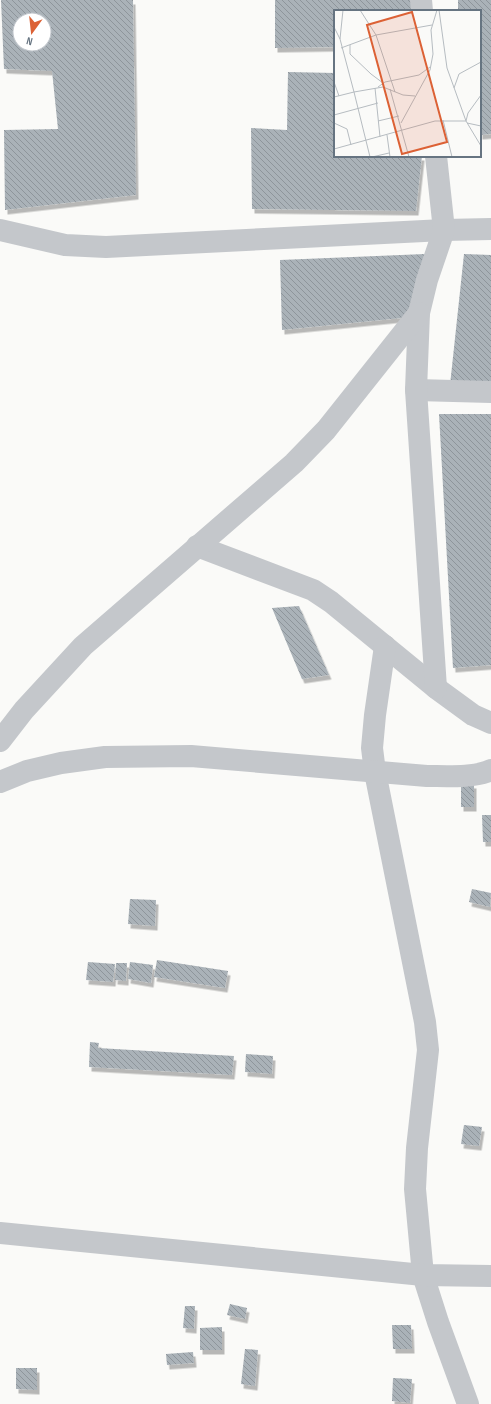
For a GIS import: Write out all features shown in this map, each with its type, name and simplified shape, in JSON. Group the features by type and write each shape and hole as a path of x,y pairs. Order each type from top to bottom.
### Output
{"street":[{"path":"421,0 422,10"},
{"path":"436,157 444,230 427,280 419,313 416,390 436,688"},
{"path":"0,230 66,245 106,247 491,229"},
{"path":"0,740 24,710 83,646 294,463 326,430 419,313"},
{"path":"416,390 491,392"},
{"path":"197,546 313,590 331,602 436,688 473,715 491,723"},
{"path":"385,646 372,748 375,772 425,1022 428,1050 415,1189 423,1275 438,1322 468,1404"},
{"path":"0,782 27,771 61,763 105,757 191,756 427,776 459,776 489,773"},
{"path":"0,1233 423,1275 491,1276"}],"building":[{"path":"1,0 133,0 136,195 5,210 4,130 58,129 52,71 4,69"},
{"path":"275,0 417,0 418,10 334,10 334,47 275,48"},
{"path":"458,0 491,0 491,134 481,135 481,10 458,10"},
{"path":"288,72 334,73 334,157 422,157 416,211 252,209 251,128 287,130"},
{"path":"425,254 421,316 282,330 280,260"},
{"path":"464,254 491,255 491,389 450,385"},
{"path":"439,414 491,414 491,665 453,668"},
{"path":"299,606 329,675 302,679 272,608"},
{"path":"461,783 474,784 474,807 461,807"},
{"path":"482,815 491,815 491,842 483,842"},
{"path":"472,889 491,893 490,907 469,902"},
{"path":"130,899 156,900 155,926 128,924"},
{"path":"157,960 228,971 225,988 154,977"},
{"path":"88,962 115,964 113,982 86,980"},
{"path":"130,962 153,965 151,983 128,979"},
{"path":"116,963 127,963 126,981 115,980"},
{"path":"90,1042 99,1043 98,1048 234,1056 232,1075 89,1067"},
{"path":"246,1054 273,1056 272,1074 245,1072"},
{"path":"464,1125 482,1127 479,1146 461,1144"},
{"path":"230,1304 247,1308 245,1319 227,1315"},
{"path":"185,1306 195,1306 194,1329 183,1328"},
{"path":"392,1325 411,1325 412,1349 393,1349"},
{"path":"222,1327 222,1350 200,1350 200,1328"},
{"path":"245,1349 258,1350 255,1386 241,1384"},
{"path":"193,1352 194,1363 167,1365 166,1354"},
{"path":"16,1368 37,1368 37,1390 16,1389"},
{"path":"393,1378 412,1379 410,1403 392,1401"}]}
